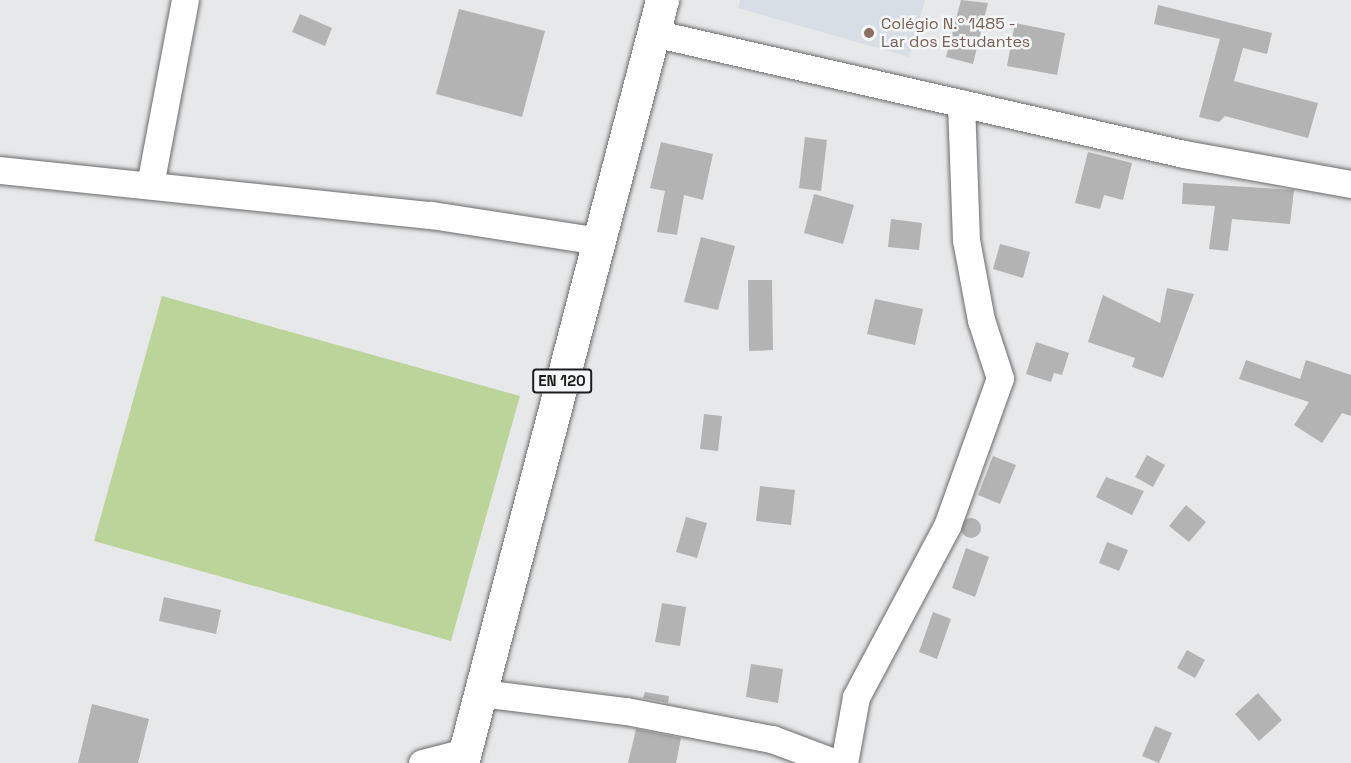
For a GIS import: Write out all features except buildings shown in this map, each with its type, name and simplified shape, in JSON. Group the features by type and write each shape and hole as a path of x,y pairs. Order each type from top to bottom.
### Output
{"main road":[{"name":"EN 120","path":"464,757 662,0"}],"street":[{"path":"150,185 184,0"},
{"path":"654,33 961,103 1351,184"},
{"path":"844,763 856,697 947,526 1000,378 981,320 966,240 961,103"},
{"path":"0,170 431,215 598,242"},
{"path":"481,693 626,711 772,739 836,763"},
{"path":"422,763 464,757"}],"shaded area":[{"name":"Colégio N.º 1485 - Lar dos Estudantes","path":"740,0 925,0 909,57 738,8"}],"green space":[{"path":"162,296 520,396 451,641 94,541"}],"place":[{"name":"Colégio N.º 1485 - Lar dos Estudantes","path":"869,33"}]}
